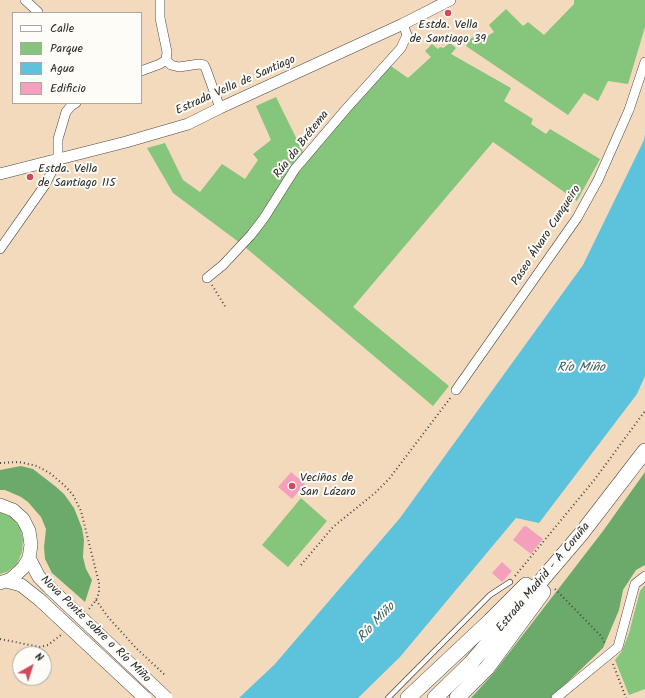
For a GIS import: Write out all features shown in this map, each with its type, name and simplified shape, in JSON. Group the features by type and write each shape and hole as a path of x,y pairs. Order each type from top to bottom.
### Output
{"highway":[{"name":"Estrada Madrid - A Coruña","path":"435,698 471,663 581,534 645,451"},
{"path":"457,698 487,668 550,584 596,529 632,478 645,456"},
{"path":"408,698 490,621 619,485"}],"main road":[{"path":"0,505 7,507 18,514 27,525 31,538 31,552 29,558 20,572 3,582"},
{"name":"Nova Ponte sobre o Río Miño","path":"29,558 39,577 166,698"},
{"name":"Nova Ponte sobre o Río Miño","path":"3,582 25,587 145,698"}],"street":[{"path":"25,0 38,12"},
{"path":"142,71 160,64 166,60 167,52 160,18 160,0"},
{"name":"Estrada Vella de Santiago","path":"0,174 126,142 188,124 403,24 450,0"},
{"name":"Rúa da Brétema","path":"207,278 223,265 250,235 264,218 295,169 401,48 407,35 403,24"},
{"path":"166,60 171,65 179,67 199,64 204,65 220,108"},
{"name":"Paseo Álvaro Cunqueiro","path":"456,390 577,218 598,180 629,110 645,62"},
{"path":"0,248 45,185 52,171 58,139 66,112 74,104"},
{"path":"556,698 618,647 635,584 645,576"}],"lane":[{"path":"388,698 490,595 510,582"}],"path":[{"path":"207,278 226,308"},
{"path":"301,565 333,527 389,479 456,390"},
{"path":"510,582 595,479 645,411"},
{"path":"0,463 19,462 37,466 51,474 73,495 81,511 99,584 99,593 96,600 86,612"},
{"path":"550,584 602,637 607,650"},
{"path":"96,600 108,617 136,648 166,676"},
{"path":"0,639 40,647 48,645 64,632"},
{"path":"612,660 626,698"}],"green space":[{"path":"574,0 645,0 645,27 628,84 608,81 598,101 584,93 568,115 466,46 468,43 466,41 481,33 486,37 494,32 489,25 506,9 523,26 528,22 544,35 574,4"},
{"path":"450,43 456,48 451,54 511,88 504,101 533,119 531,124 546,134 550,129 600,159 577,201 493,142 353,307 449,386 433,406 245,247 292,180 388,64 408,78 431,57 425,51 432,44 438,49 440,47 443,48"},
{"path":"276,97 304,154 240,243 173,193 147,148 165,143 183,180 200,192 222,164 245,179 258,160 253,154 271,140 256,106"},
{"path":"21,466 33,469 55,486 64,494 74,508 82,528 84,540 83,557 86,569 92,580 85,602 52,573 45,559 44,547 46,529 41,517 28,502 21,497 5,490 0,490 0,470"},
{"path":"645,472 645,565 636,570 623,590 619,610 603,648 551,698 471,698 492,675 603,531"},
{"path":"301,498 327,521 288,567 262,545"},
{"path":"0,512 11,517 20,527 23,539 22,552 17,564 7,572 0,574"},
{"path":"645,585 645,689 629,695 615,660 622,651 629,633 640,591"}],"water":[{"name":"Río Miño","path":"645,134 645,376 637,394 539,523 516,518 400,657 358,698 239,698 275,664 400,518 583,265 644,140"}],"building":[{"name":"Veciños de San Lázaro","path":"291,472 305,484 292,499 278,487"},
{"path":"526,526 543,539 531,554 513,540 523,527"},
{"path":"502,562 512,571 502,582 492,573"}],"place":[{"name":"Estda. Vella de Santiago 39","path":"448,13"},
{"name":"Estda. Vella de Santiago 115","path":"30,177"},
{"name":"Veciños de San Lázaro","path":"292,486"}]}
